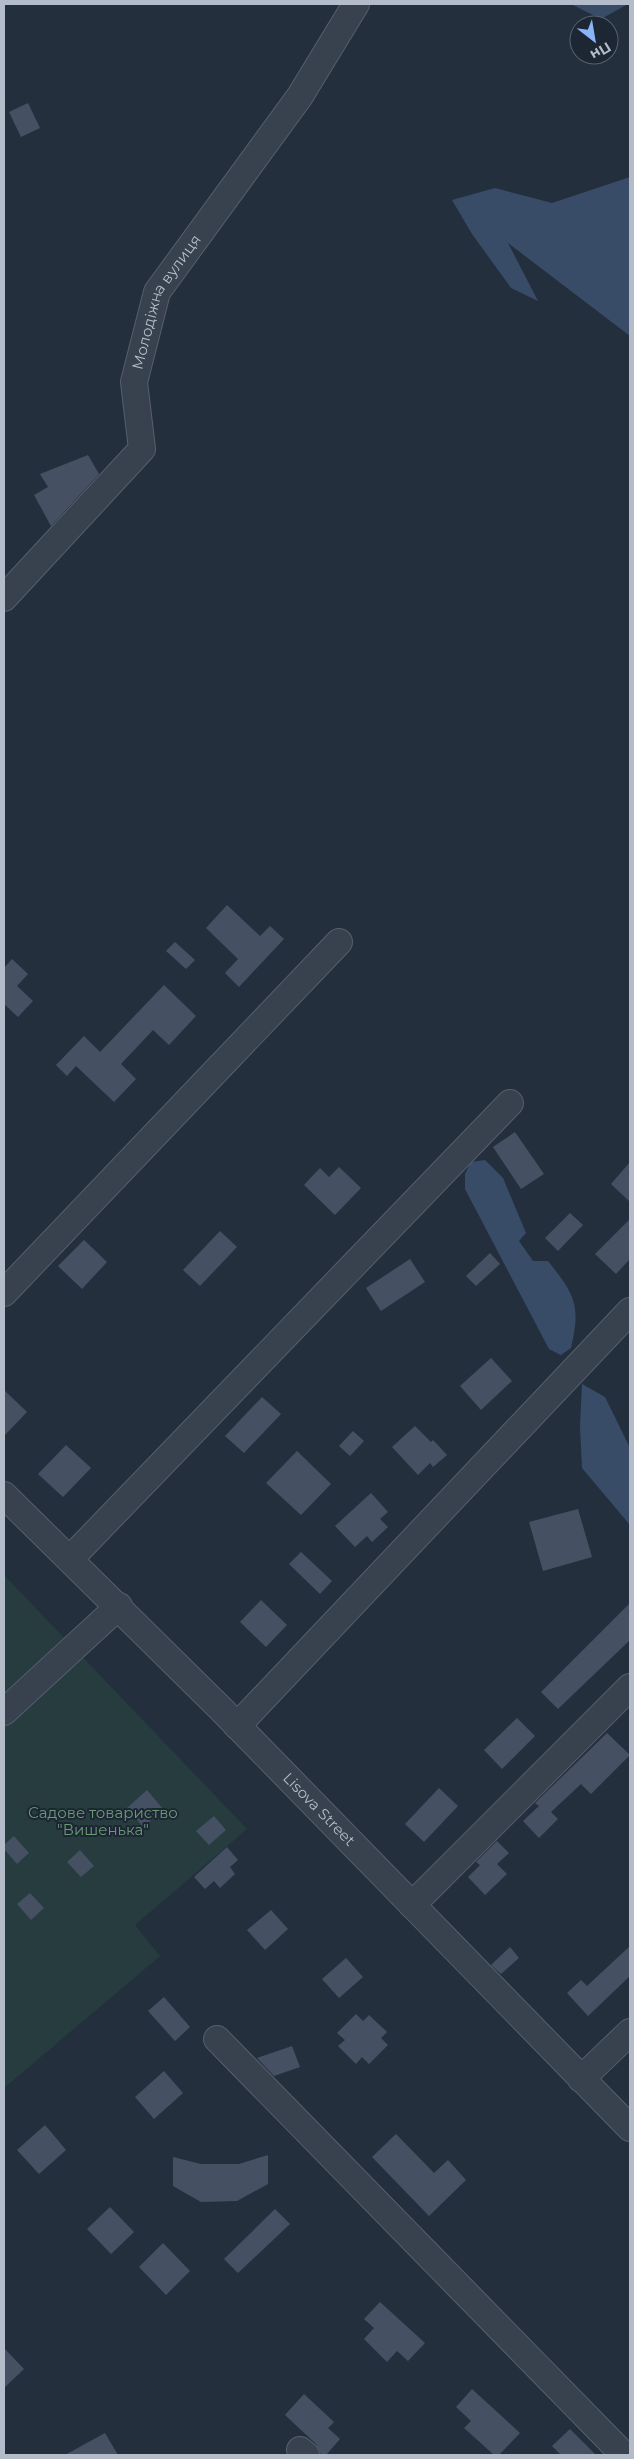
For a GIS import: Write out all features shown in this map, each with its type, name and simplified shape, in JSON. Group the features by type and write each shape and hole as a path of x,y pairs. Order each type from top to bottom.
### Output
{"street":[{"name":"Молодіжна вулиця","path":"4,598 142,449 134,382 157,292 300,96 356,4"},
{"path":"4,1293 339,942"},
{"path":"70,1559 510,1103"},
{"path":"238,1726 630,1311"},
{"name":"Lisova Street","path":"4,1496 119,1606 238,1726 630,2128"},
{"path":"4,1712 119,1606"},
{"path":"412,1905 630,1687"},
{"path":"581,2079 630,2032"},
{"path":"217,2040 624,2455"}],"green space":[{"name":"Садове товариство \"Вишенька\"","path":"4,1575 247,1829 135,1925 160,1956 4,2088"}],"water":[{"path":"571,4 628,4 608,15 593,15"},
{"path":"630,177 630,336 508,243 538,301 511,288 472,234 452,200 495,188 552,203"},
{"path":"485,1160 503,1178 526,1233 519,1241 533,1261 548,1261 570,1292 575,1311 574,1333 571,1348 561,1355 549,1349 465,1189 465,1174 471,1162"},
{"path":"582,1384 605,1397 630,1448 630,1525 582,1468 580,1426"}],"building":[{"path":"28,103 40,128 21,137 9,112"},
{"path":"88,455 99,474 51,526 34,495 48,487 40,474"},
{"path":"227,905 260,936 270,926 284,939 239,987 225,973 238,959 206,928"},
{"path":"175,942 195,960 186,969 166,951"},
{"path":"12,959 28,974 17,986 33,1001 18,1017 4,1004 4,968"},
{"path":"164,985 196,1016 169,1045 153,1030 121,1064 136,1079 114,1102 76,1066 67,1076 56,1065 84,1036 100,1052"},
{"path":"515,1132 544,1174 521,1189 493,1147"},
{"path":"630,1162 630,1202 611,1184"},
{"path":"339,1167 361,1188 335,1215 304,1185 320,1168 329,1177"},
{"path":"570,1213 583,1225 558,1251 545,1238"},
{"path":"630,1219 630,1259 616,1274 595,1254"},
{"path":"220,1231 237,1247 200,1286 183,1270"},
{"path":"84,1240 107,1262 82,1289 58,1266"},
{"path":"490,1253 500,1264 476,1286 466,1276"},
{"path":"410,1259 425,1282 381,1311 366,1288"},
{"path":"491,1358 512,1381 481,1410 460,1386"},
{"path":"4,1390 27,1412 4,1436"},
{"path":"262,1397 281,1414 244,1453 225,1436"},
{"path":"415,1426 431,1442 433,1440 447,1455 433,1467 430,1463 418,1475 392,1447"},
{"path":"353,1431 364,1441 350,1456 339,1446"},
{"path":"66,1445 91,1468 63,1497 38,1474"},
{"path":"297,1451 331,1484 301,1515 266,1483"},
{"path":"371,1493 388,1512 380,1519 388,1527 372,1542 367,1536 355,1547 335,1526"},
{"path":"578,1509 592,1557 543,1571 529,1522"},
{"path":"301,1552 332,1581 320,1594 289,1564"},
{"path":"261,1600 287,1625 266,1647 240,1622"},
{"path":"630,1603 630,1640 558,1709 541,1692"},
{"path":"517,1718 535,1736 502,1769 484,1750"},
{"path":"607,1733 630,1755 591,1794 581,1784 551,1812 558,1819 539,1838 523,1821 539,1806 535,1803"},
{"path":"439,1788 458,1806 424,1842 405,1824"},
{"path":"147,1790 163,1809 143,1827 127,1808"},
{"path":"214,1816 226,1830 209,1845 196,1831"},
{"path":"14,1836 29,1853 17,1864 4,1849 4,1845"},
{"path":"497,1841 509,1853 497,1864 507,1874 485,1895 468,1877 480,1865 476,1862"},
{"path":"227,1847 238,1860 230,1867 235,1874 220,1888 214,1881 205,1889 194,1877"},
{"path":"80,1850 94,1866 81,1877 67,1862"},
{"path":"30,1893 44,1908 31,1920 17,1904"},
{"path":"271,1910 288,1929 265,1950 247,1930"},
{"path":"630,1946 630,1976 588,2016 567,1993 581,1980 587,1986"},
{"path":"510,1947 519,1958 501,1974 491,1965"},
{"path":"346,1958 363,1977 339,1998 322,1979"},
{"path":"164,1997 190,2027 175,2041 148,2011"},
{"path":"356,2014 363,2021 369,2015 387,2032 381,2038 388,2045 369,2064 362,2057 356,2064 338,2046 345,2040 337,2033"},
{"path":"292,2046 300,2067 274,2076 257,2058"},
{"path":"164,2071 183,2093 154,2119 135,2097"},
{"path":"45,2125 66,2150 39,2174 17,2150"},
{"path":"396,2134 434,2173 448,2160 466,2180 429,2216 372,2157"},
{"path":"268,2155 268,2184 237,2201 201,2202 173,2186 173,2157 201,2164 239,2164"},
{"path":"110,2207 134,2232 111,2254 87,2229"},
{"path":"275,2209 290,2224 238,2273 224,2259"},
{"path":"163,2243 190,2271 166,2295 139,2267"},
{"path":"380,2302 425,2343 408,2361 397,2351 387,2362 364,2339 374,2328 364,2319"},
{"path":"4,2348 24,2369 4,2388"},
{"path":"472,2389 520,2433 499,2455 494,2455 464,2428 471,2421 456,2407"},
{"path":"304,2394 334,2422 328,2428 340,2439 326,2455 321,2455 316,2444 285,2415"},
{"path":"570,2429 596,2455 561,2455 552,2446"},
{"path":"105,2433 118,2455 65,2455"}]}
